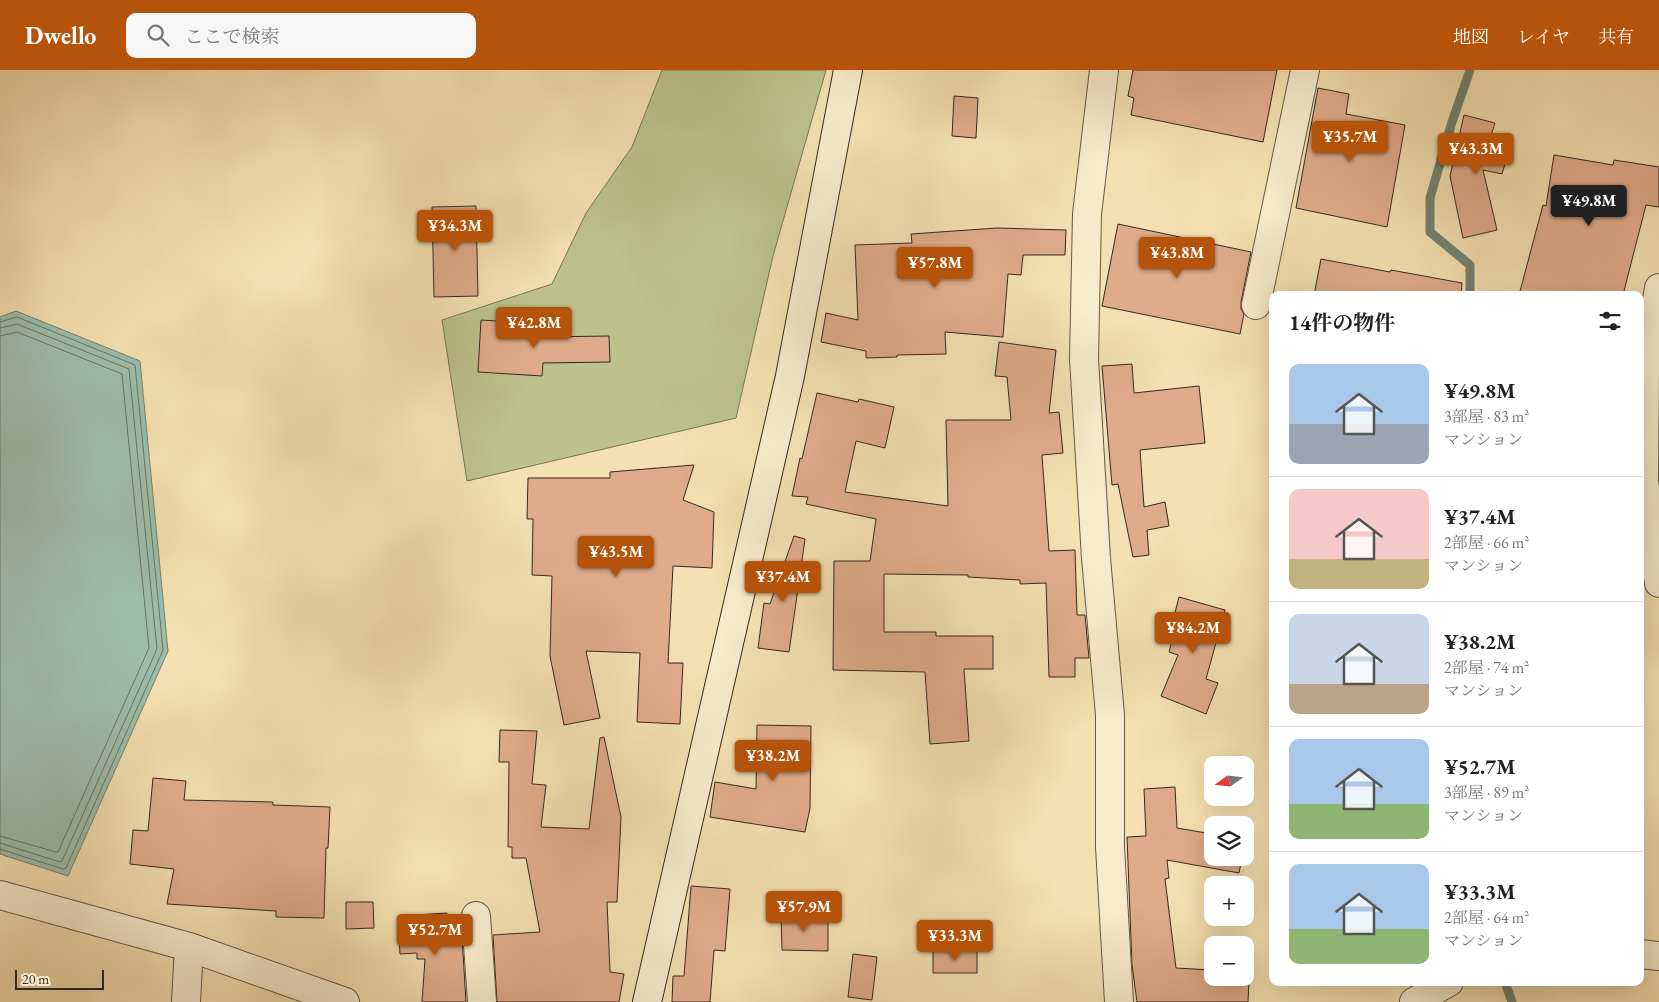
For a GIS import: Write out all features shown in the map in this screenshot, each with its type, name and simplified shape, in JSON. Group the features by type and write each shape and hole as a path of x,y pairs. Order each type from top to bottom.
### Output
{"street":[{"path":"647,1002 790,376 848,70"},
{"path":"1104,70 1087,214 1084,359 1096,558 1110,714 1110,847 1119,1002"},
{"path":"1256,305 1305,70"},
{"path":"1659,288 1645,372 1644,481 1659,583"},
{"path":"0,895 189,947 345,1002"},
{"path":"476,916 482,1002"},
{"path":"186,1002 189,947"},
{"path":"1644,954 1659,956"},
{"path":"1414,1002 1442,986"}],"green space":[{"path":"662,70 826,70 773,256 736,418 467,481 442,320 552,284 586,213 632,147"}],"water":[{"path":"16,311 140,361 168,651 68,876 0,854 0,317"}],"building":[{"path":"1133,70 1277,70 1263,142 1131,115 1134,98 1128,96"},
{"path":"1318,88 1349,94 1346,114 1405,125 1387,227 1296,208"},
{"path":"954,96 978,98 976,138 952,136"},
{"path":"1464,115 1495,123 1490,139 1508,143 1508,154 1502,174 1483,170 1497,230 1463,238 1450,176"},
{"path":"1554,155 1613,165 1614,160 1659,167 1659,207 1646,205 1624,291 1520,291 1543,205 1546,206"},
{"path":"476,206 478,296 434,297 432,207"},
{"path":"1118,224 1251,252 1241,302 1241,309 1244,314 1240,334 1102,306"},
{"path":"997,228 1066,230 1065,255 1023,255 1021,275 1008,274 1003,337 945,332 946,354 866,358 866,351 821,342 826,313 858,320 855,245 912,243 911,234"},
{"path":"1321,259 1462,283 1461,291 1315,291"},
{"path":"481,320 545,324 544,337 609,336 610,362 543,363 542,376 478,372"},
{"path":"999,342 1056,350 1049,413 1059,412 1063,453 1042,455 1049,551 1075,550 1077,615 1085,615 1089,658 1075,658 1075,677 1049,677 1046,583 1020,584 1020,580 968,577 968,575 884,574 884,632 936,632 936,636 993,636 993,669 964,669 969,741 930,744 925,672 833,670 834,561 870,561 876,519 806,504 808,497 792,496 817,393 858,402 859,399 894,407 885,448 856,441 845,492 948,506 946,420 1011,420 1007,377 995,376"},
{"path":"1132,364 1134,393 1199,386 1205,443 1140,450 1144,507 1165,502 1169,526 1147,530 1149,555 1133,557 1118,484 1112,485 1102,366"},
{"path":"694,465 683,500 714,512 712,568 673,566 668,663 683,663 680,724 637,722 640,653 586,651 600,718 564,725 550,656 552,576 532,575 533,519 527,519 528,478 610,478 610,472"},
{"path":"794,536 805,539 789,652 758,648 764,603 770,604"},
{"path":"1179,597 1225,610 1206,679 1218,683 1206,714 1161,696 1178,655 1169,652 1177,622 1173,620"},
{"path":"757,725 811,726 810,808 805,832 710,817 715,782 756,789"},
{"path":"500,730 537,731 532,784 546,785 541,827 589,829 600,738 604,737 621,817 617,902 607,902 610,972 624,974 619,1002 497,1002 493,935 540,932 526,858 512,858 512,847 508,847 509,762 499,762"},
{"path":"153,778 186,781 184,800 273,802 273,805 330,807 328,848 326,848 324,918 276,917 276,911 167,904 174,869 130,864 133,830 148,831"},
{"path":"1175,787 1177,828 1204,833 1204,866 1240,866 1239,873 1167,860 1169,878 1165,879 1176,968 1204,970 1204,986 1249,986 1248,1002 1137,1002 1132,965 1127,837 1146,836 1144,789"},
{"path":"691,886 730,889 725,951 714,950 710,1002 672,1002 673,976 684,976"},
{"path":"346,902 373,902 374,928 346,929"},
{"path":"447,913 448,938 462,937 466,1002 422,1002 425,959 417,959 417,953 400,954 398,916"},
{"path":"816,913 816,922 828,922 828,951 782,950 781,914"},
{"path":"933,950 977,951 977,973 933,973"},
{"path":"853,954 877,957 872,1000 848,997"}],"waterway":[{"path":"1470,70 1452,122 1430,198 1430,232 1470,265 1470,291"},
{"path":"1506,986 1512,1002"}]}
